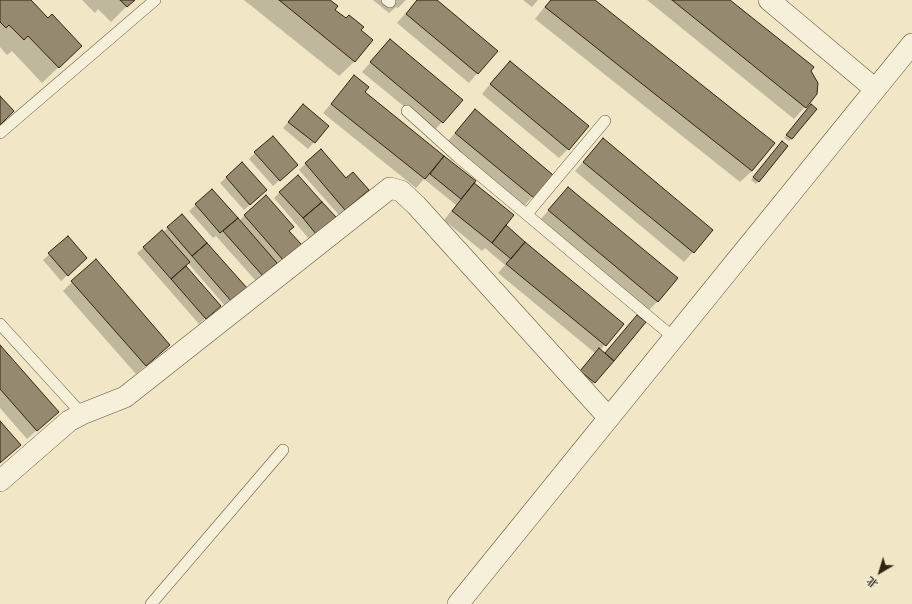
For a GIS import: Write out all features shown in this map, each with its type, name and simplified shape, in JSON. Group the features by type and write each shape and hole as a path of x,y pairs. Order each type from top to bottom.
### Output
{"street":[{"path":"769,0 875,89"},
{"path":"458,604 875,89 905,66 912,44"},
{"path":"0,481 69,421 82,414 125,397 390,188 401,191 416,205 608,417"}],"lane":[{"path":"0,133 155,0"},
{"path":"407,111 673,337"},
{"path":"527,214 605,121"},
{"path":"0,324 82,414"},
{"path":"152,604 283,450"}],"building":[{"path":"0,0 31,0 48,18 52,14 82,46 59,68 28,36 24,40 9,25 6,28 0,22"},
{"path":"120,0 135,0 127,7"},
{"path":"279,0 330,0 338,6 335,10 346,18 349,15 364,27 361,30 373,40 355,62"},
{"path":"417,0 437,0 498,51 478,74 406,14"},
{"path":"551,0 595,0 775,143 752,171 545,7"},
{"path":"672,0 730,0 814,67 811,71 818,83 817,94 806,108"},
{"path":"390,39 463,100 443,123 370,62"},
{"path":"510,61 589,126 569,150 490,84"},
{"path":"354,75 369,87 365,92 444,156 425,179 331,104"},
{"path":"0,96 14,111 0,125"},
{"path":"303,104 329,126 315,143 288,122"},
{"path":"811,104 817,109 792,139 786,135"},
{"path":"475,109 553,175 534,198 455,133"},
{"path":"273,136 298,165 280,181 254,152"},
{"path":"603,138 713,230 694,253 583,162"},
{"path":"782,141 788,146 759,182 753,177"},
{"path":"321,149 346,178 353,172 369,190 345,210 305,163"},
{"path":"444,156 476,181 461,199 430,174"},
{"path":"242,162 267,190 250,205 226,177"},
{"path":"298,175 322,202 303,218 279,192"},
{"path":"474,183 514,215 492,243 452,211"},
{"path":"568,187 678,278 658,302 548,210"},
{"path":"212,189 238,218 220,233 195,204"},
{"path":"266,195 294,227 289,231 302,245 284,261 244,215"},
{"path":"322,202 336,217 316,234 303,218"},
{"path":"182,214 207,243 192,256 167,227"},
{"path":"238,218 277,263 263,276 223,231"},
{"path":"506,225 525,242 511,259 492,243"},
{"path":"162,230 190,262 171,279 143,247"},
{"path":"68,236 87,258 68,276 48,253"},
{"path":"525,242 624,324 606,346 506,264"},
{"path":"207,243 247,288 232,302 192,256"},
{"path":"96,259 170,345 146,366 71,281"},
{"path":"186,266 221,306 206,319 171,279"},
{"path":"637,315 646,322 614,361 605,353"},
{"path":"0,345 59,412 37,431 0,389"},
{"path":"599,348 614,361 595,383 580,371"},
{"path":"0,421 21,445 0,463"}]}
